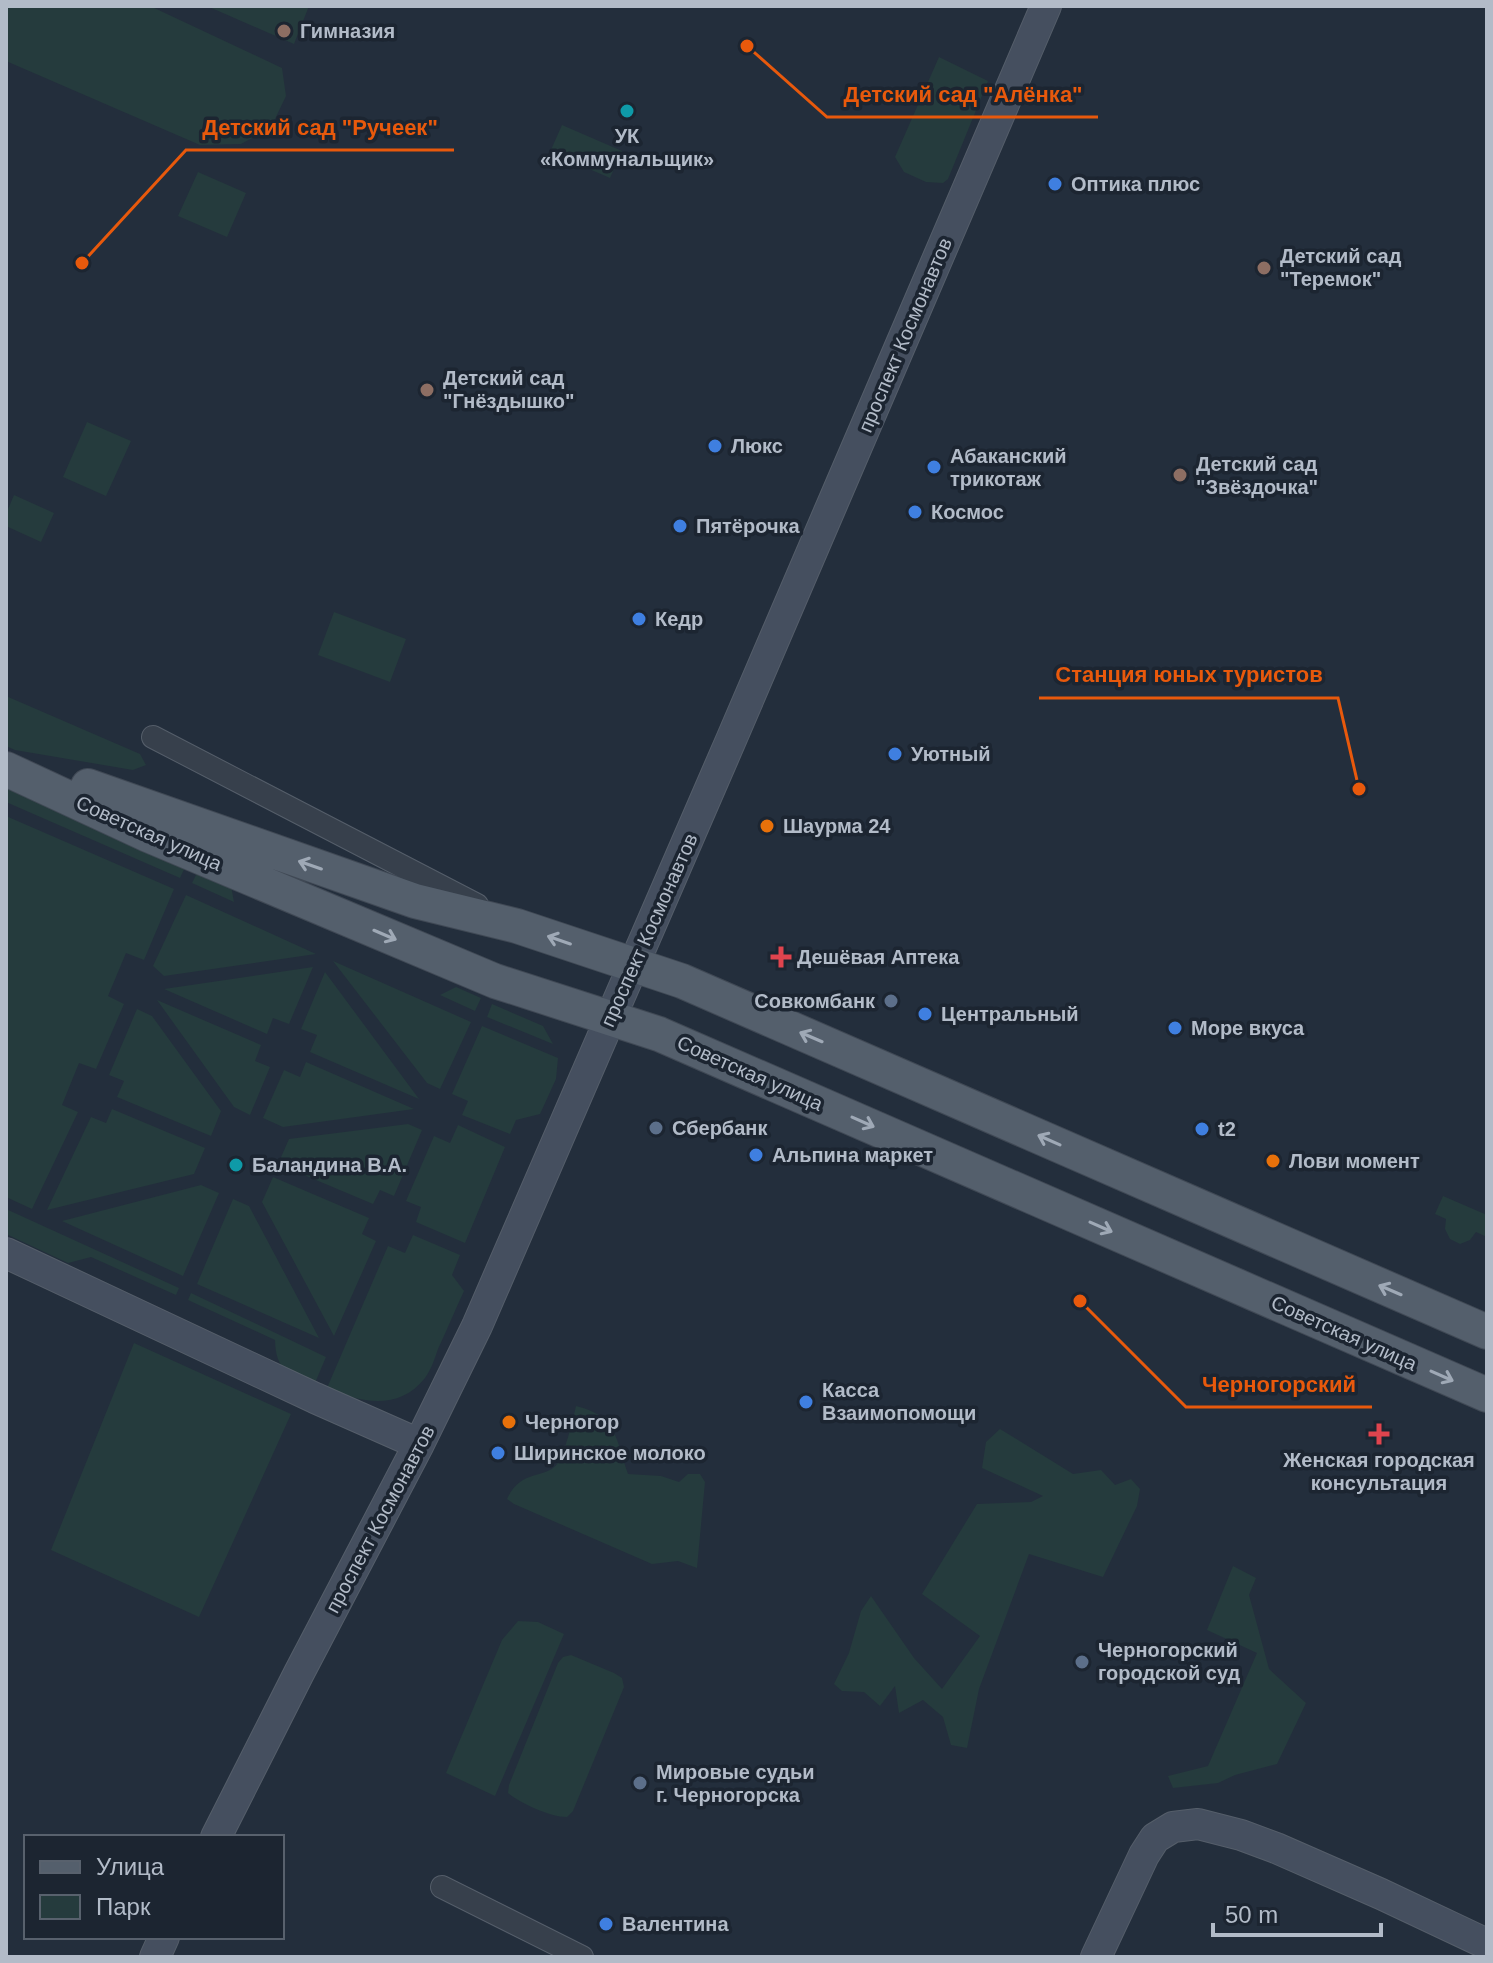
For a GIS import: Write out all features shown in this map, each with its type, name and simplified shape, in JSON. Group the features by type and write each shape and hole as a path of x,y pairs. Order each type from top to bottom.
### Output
{"main road":[{"name":"проспект Космонавтов","path":"217,1835 477,1326 1046,6"},
{"name":"Советская улица","path":"6,760 145,805 415,901 517,926 682,981 1487,1332"},
{"name":"Советская улица","path":"6,769 148,835 495,981 659,1034 1487,1395"},
{"path":"6,1253 419,1444"},
{"path":"1096,1957 1155,1838 1173,1827 1198,1824 1276,1848 1487,1944"}],"street":[{"path":"153,737 517,926"},
{"path":"442,1887 582,1957"}],"green space":[{"path":"6,6 150,6 282,68 286,96 275,119 261,133 241,144 200,145 6,61"},
{"path":"207,6 309,6 294,44"},
{"path":"939,57 988,81 948,179 943,183 926,182 904,172 895,157"},
{"path":"562,125 622,151 610,178 550,152"},
{"path":"198,172 246,193 227,237 178,216"},
{"path":"87,422 131,441 106,496 63,477"},
{"path":"14,495 54,513 41,542 6,526 6,514"},
{"path":"334,612 406,639 390,682 318,655"},
{"path":"6,696 140,754 146,765 133,770 6,746"},
{"path":"6,787 186,865 180,878 6,802"},
{"path":"6,816 174,889 144,960 126,953 108,996 124,1004 96,1069 79,1063 62,1105 78,1112 32,1209 6,1197"},
{"path":"198,871 231,886 234,902 192,883"},
{"path":"186,895 316,954 164,976 153,966"},
{"path":"333,961 471,1022 440,1089 427,1083"},
{"path":"313,967 289,1024 273,1018 267,1034 164,989"},
{"path":"325,972 419,1099 310,1052 317,1035 301,1029"},
{"path":"456,987 481,998 475,1011 440,995"},
{"path":"157,1000 261,1045 255,1061 270,1067 250,1115 234,1107"},
{"path":"492,1004 543,1026 553,1044 487,1017"},
{"path":"137,1009 152,1016 221,1111 211,1136 117,1097 124,1081 109,1075"},
{"path":"482,1026 558,1058 556,1079 540,1114 516,1120 510,1134 462,1115 468,1101 452,1094"},
{"path":"306,1062 414,1109 283,1127 263,1118 284,1070 300,1077"},
{"path":"112,1109 205,1148 194,1174 47,1210 91,1117 106,1123"},
{"path":"408,1124 422,1130 394,1196 380,1190 373,1204 278,1164 289,1139"},
{"path":"458,1125 505,1147 465,1243 416,1222 421,1207 406,1201 434,1136 450,1143"},
{"path":"273,1177 369,1218 362,1234 376,1241 334,1336 262,1202"},
{"path":"201,1185 219,1193 183,1276 62,1221"},
{"path":"1443,1196 1487,1215 1487,1237 1476,1232 1470,1240 1460,1244 1450,1239 1445,1229 1446,1219 1435,1214"},
{"path":"233,1199 249,1206 319,1338 197,1284"},
{"path":"6,1209 179,1288 176,1295 91,1257 68,1263 6,1234"},
{"path":"413,1235 460,1255 452,1275 464,1291 429,1371 415,1389 392,1400 366,1400 327,1388 388,1246 405,1253"},
{"path":"191,1293 326,1357 315,1383 281,1365 275,1340 188,1300"},
{"path":"134,1343 291,1414 199,1617 51,1550"},
{"path":"576,1406 590,1410 607,1423 617,1440 628,1474 661,1476 679,1482 688,1474 700,1474 705,1482 697,1568 678,1561 652,1564 507,1499 526,1478 547,1471 558,1463"},
{"path":"1000,1429 1073,1474 1101,1470 1115,1485 1131,1479 1140,1489 1137,1506 1103,1577 1029,1554 979,1689 967,1748 951,1745 943,1717 923,1700 899,1713 895,1686 880,1706 864,1692 842,1691 834,1684 849,1653 861,1611 871,1596 914,1658 942,1689 980,1636 922,1594 977,1504 1031,1502 1043,1496 982,1468 986,1442"},
{"path":"1233,1566 1256,1578 1249,1595 1269,1669 1306,1703 1277,1764 1235,1775 1218,1783 1173,1788 1168,1776 1208,1766 1257,1653 1207,1630"},
{"path":"518,1621 538,1622 564,1634 495,1796 446,1773 502,1640"},
{"path":"571,1655 614,1673 622,1678 624,1687 573,1811 567,1817 536,1809 508,1793 558,1663 563,1657"}],"place":[{"name":"Гимназия","path":"284,31"},
{"name":"Детский сад \"Алёнка\"","path":"747,46"},
{"name":"УК «Коммунальщик»","path":"627,111"},
{"name":"Оптика плюс","path":"1055,184"},
{"name":"Детский сад \"Ручеек\"","path":"82,263"},
{"name":"Детский сад \"Теремок\"","path":"1264,268"},
{"name":"Детский сад \"Гнёздышко\"","path":"427,390"},
{"name":"Люкс","path":"715,446"},
{"name":"Абаканский трикотаж","path":"934,467"},
{"name":"Детский сад \"Звёздочка\"","path":"1180,475"},
{"name":"Космос","path":"915,512"},
{"name":"Пятёрочка","path":"680,526"},
{"name":"Кедр","path":"639,619"},
{"name":"Уютный","path":"895,754"},
{"name":"Станция юных туристов","path":"1359,789"},
{"name":"Шаурма 24","path":"767,826"},
{"name":"Дешёвая Аптека","path":"781,957"},
{"name":"Совкомбанк","path":"891,1001"},
{"name":"Центральный","path":"925,1014"},
{"name":"Море вкуса","path":"1175,1028"},
{"name":"Сбербанк","path":"656,1128"},
{"name":"t2","path":"1202,1129"},
{"name":"Альпина маркет","path":"756,1155"},
{"name":"Лови момент","path":"1273,1161"},
{"name":"Баландина В.А.","path":"236,1165"},
{"name":"Черногорский","path":"1080,1301"},
{"name":"Касса Взаимопомощи","path":"806,1402"},
{"name":"Черногор","path":"509,1422"},
{"name":"Женская городская консультация","path":"1379,1434"},
{"name":"Ширинское молоко","path":"498,1453"},
{"name":"Черногорский городской суд","path":"1082,1662"},
{"name":"Мировые судьи г. Черногорска","path":"640,1783"},
{"name":"Валентина","path":"606,1924"}]}
